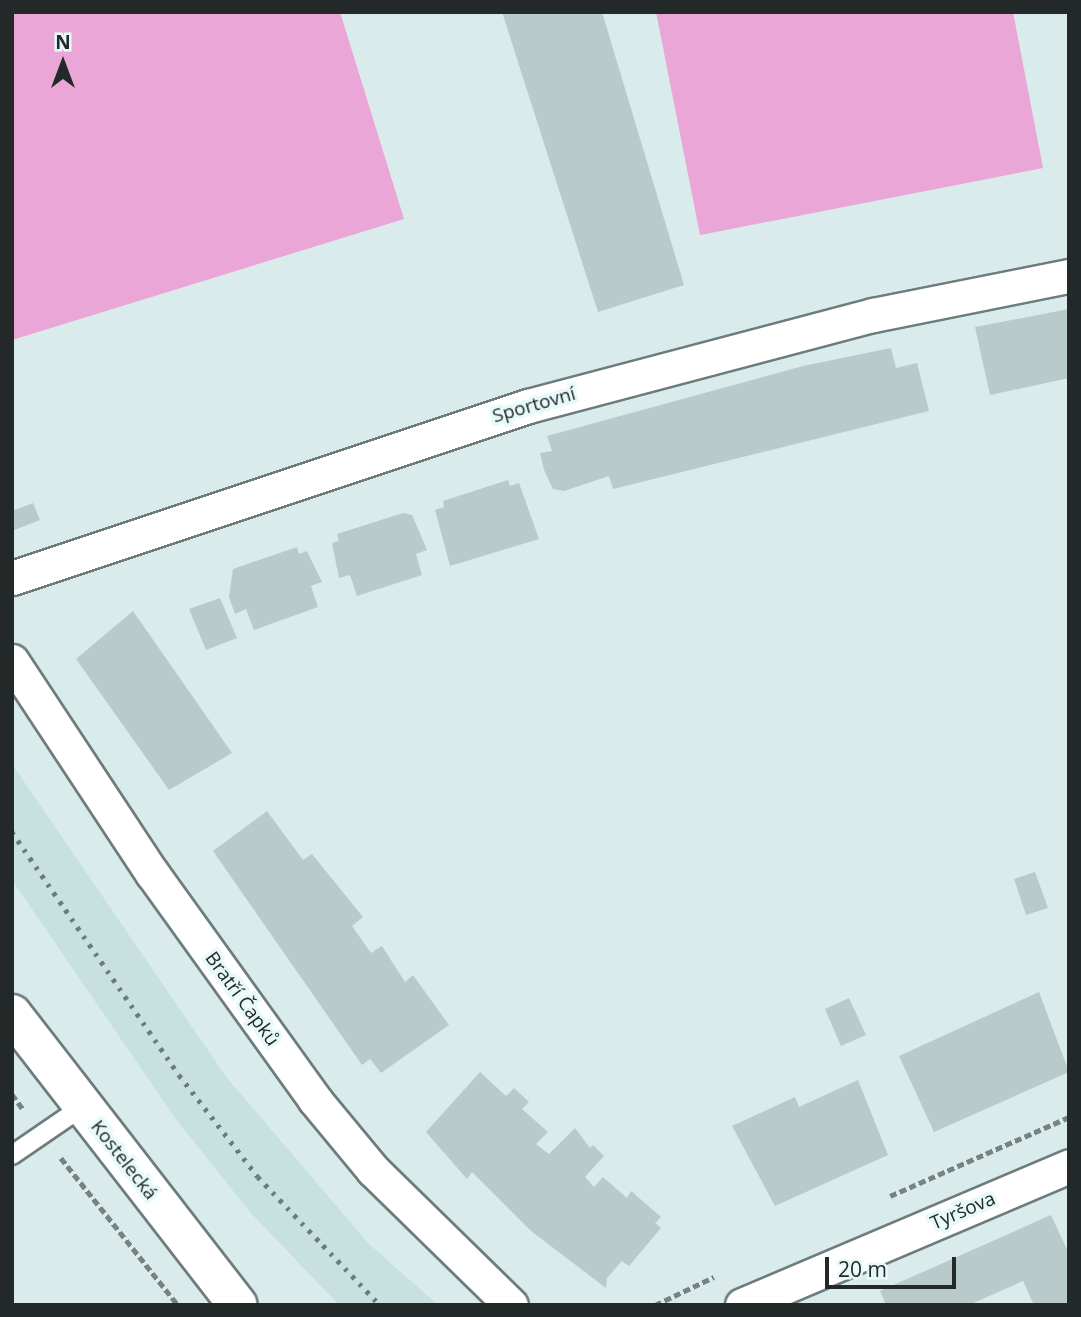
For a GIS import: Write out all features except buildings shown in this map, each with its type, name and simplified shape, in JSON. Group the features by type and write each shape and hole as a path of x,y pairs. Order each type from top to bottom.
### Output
{"street":[{"name":"Sportovní","path":"12,578 528,406 873,315 1069,276"},
{"name":"Bratří Čapků","path":"12,661 152,873 315,1100 399,1197 511,1305"},
{"name":"Kostelecká","path":"12,1014 238,1305"},
{"name":"Tyršova","path":"742,1305 1069,1166"}],"lane":[{"path":"12,1155 44,1137 82,1107"}],"path":[{"path":"12,1094 178,1305"}],"shaded area":[{"path":"12,12 340,12 404,219 12,340"},
{"path":"656,12 1013,12 1043,168 700,235"},
{"path":"12,764 227,1078 369,1244 438,1305 339,1305 250,1212 175,1118 12,880"}],"railway":[{"path":"12,832 179,1075 258,1177 380,1305"}]}
